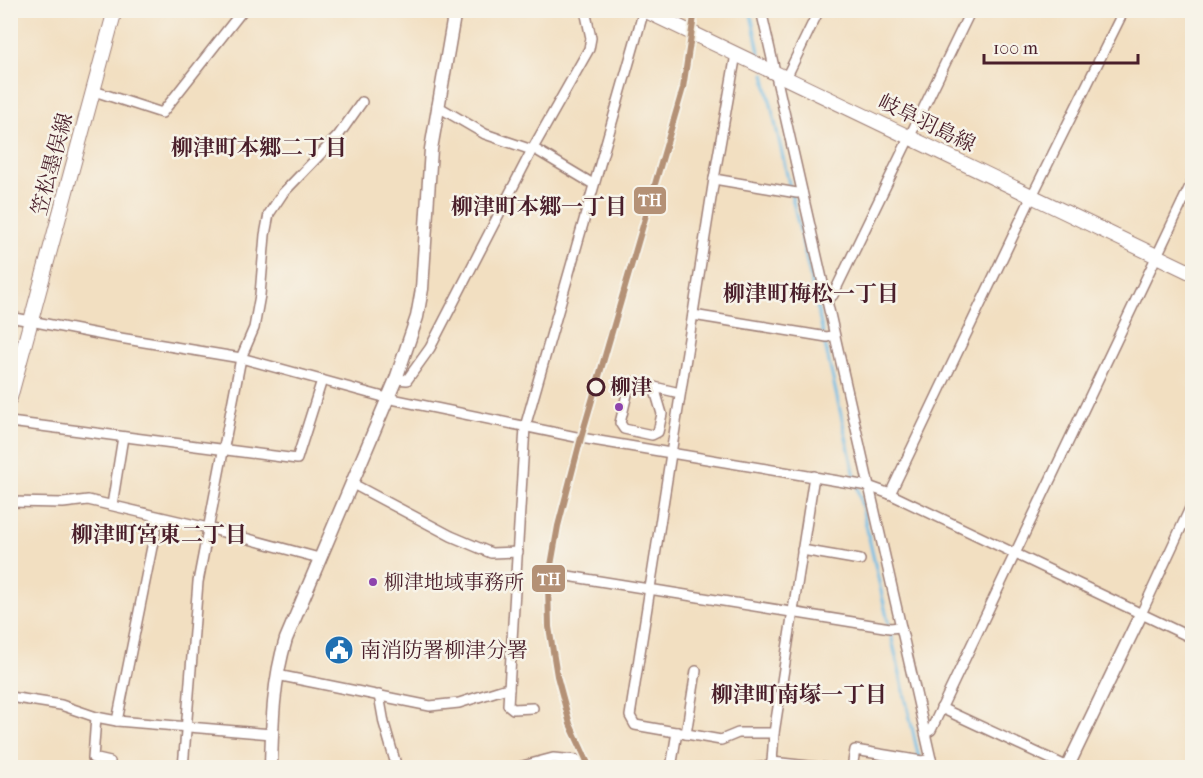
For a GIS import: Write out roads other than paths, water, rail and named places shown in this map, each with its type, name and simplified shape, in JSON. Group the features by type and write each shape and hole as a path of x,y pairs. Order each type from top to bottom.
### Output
{"main road":[{"name":"笠松墨俣線","path":"10,398 116,10"},
{"name":"岐阜羽島線","path":"644,10 1192,273"}],"street":[{"path":"94,91 162,113 243,10"},
{"path":"271,768 277,675 286,639 396,379 417,317 422,289 431,149 455,10"},
{"path":"396,379 407,380 430,348 532,149 589,49 591,38 585,10"},
{"path":"533,708 513,709 508,705 525,427 644,10"},
{"path":"761,10 781,76 802,192 932,763 855,750 852,768"},
{"path":"781,76 819,10"},
{"path":"826,300 833,295 971,10"},
{"path":"890,494 1032,196 1124,10"},
{"path":"736,54 670,453 630,716 635,725 721,740 738,733 774,733"},
{"path":"183,768 198,582 241,358 254,328 269,214 282,193 338,136 362,102"},
{"path":"437,106 485,134 532,149 593,184"},
{"path":"714,179 802,192"},
{"path":"926,733 931,730 1192,182"},
{"path":"693,315 827,337 834,335"},
{"path":"10,317 241,358 387,398 525,427 868,486 890,494 1192,638"},
{"path":"10,422 297,459 322,381"},
{"path":"654,387 662,414 658,432 651,435 624,429 620,423 629,386 633,382 680,393"},
{"path":"112,505 123,437"},
{"path":"753,768 770,766 772,762 774,733 814,476"},
{"path":"351,483 451,536 490,553 518,552"},
{"path":"10,502 63,503 88,500 208,528 320,558"},
{"path":"941,708 1068,767 1192,504"},
{"path":"117,721 158,517"},
{"path":"802,550 860,560"},
{"path":"562,575 890,628 901,627"},
{"path":"671,768 696,671"},
{"path":"277,675 430,706 459,703 509,689"},
{"path":"379,695 384,723 397,768"},
{"path":"10,697 60,705 96,717 117,721 272,734"},
{"path":"96,717 93,759 110,762 109,768"},
{"path":"515,768 554,758 577,760 581,768"},
{"path":"772,762 827,768"}],"waterway":[{"path":"750,10 761,61"},
{"path":"764,74 823,333"},
{"path":"824,340 919,758"}],"place":[{"name":"柳津","path":"596,387"},
{"name":"柳津地域事務所","path":"373,582"},
{"name":"南消防署柳津分署","path":"339,650"}],"district":[{"name":"柳津町本郷二丁目","path":"259,147"},
{"name":"柳津町本郷一丁目","path":"539,206"},
{"name":"柳津町梅松一丁目","path":"811,293"},
{"name":"柳津町宮東二丁目","path":"159,534"},
{"name":"柳津町南塚一丁目","path":"799,694"}]}
